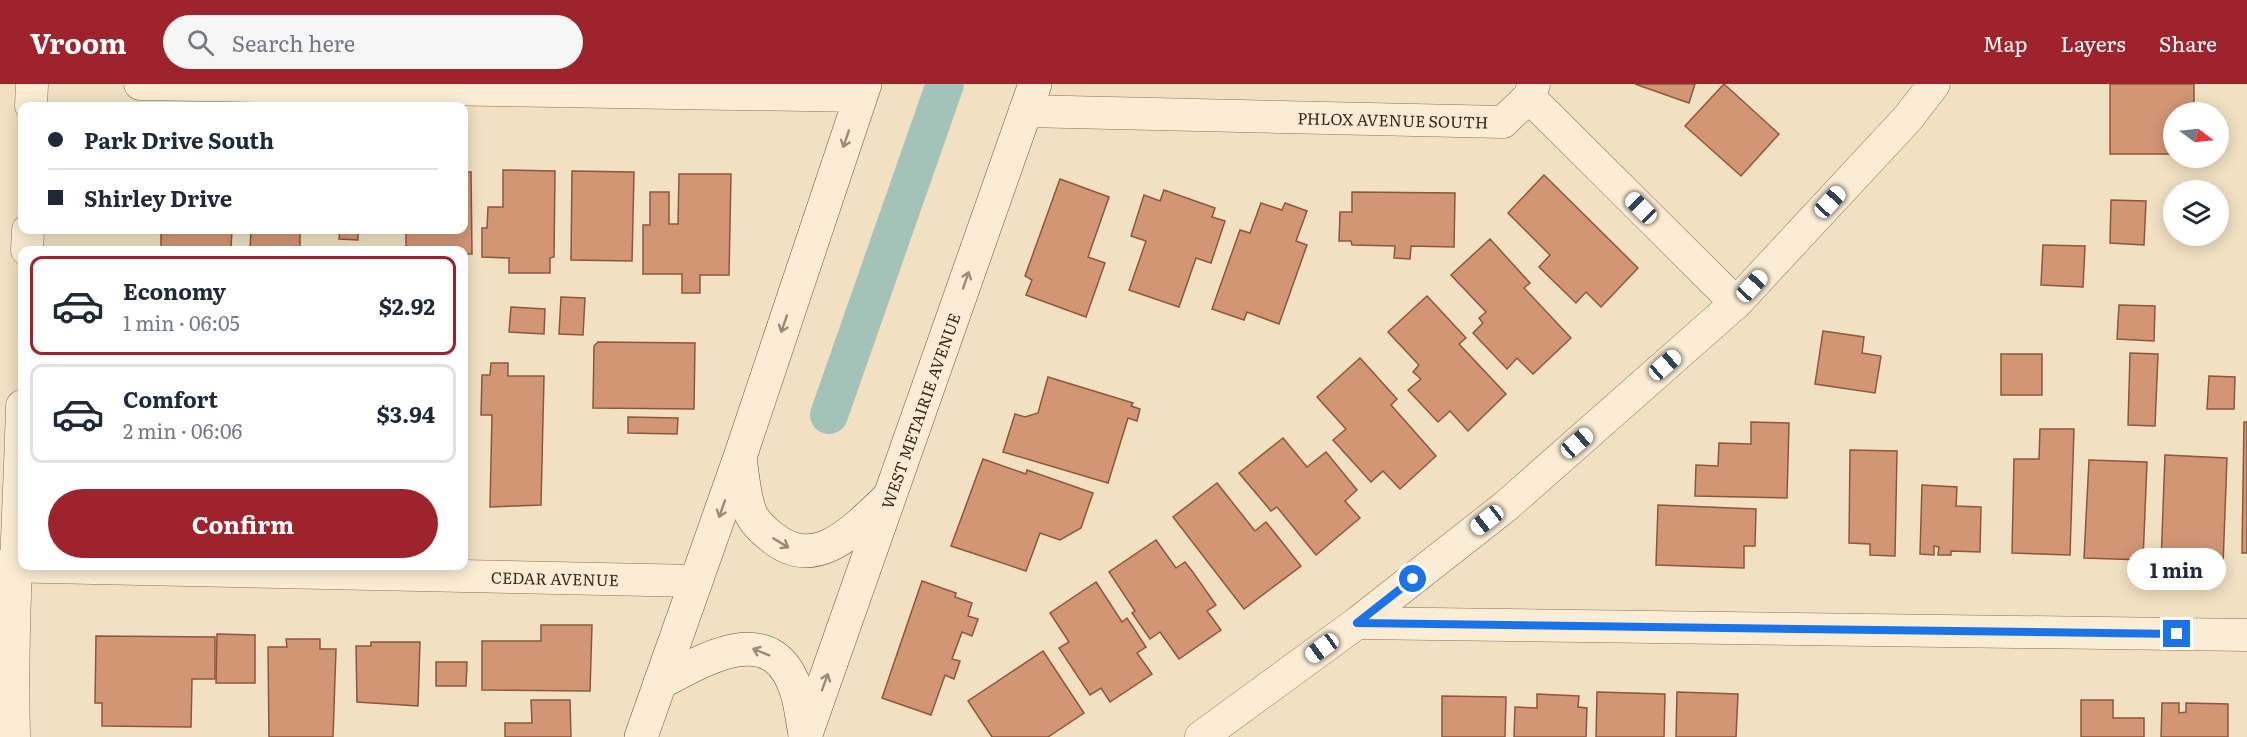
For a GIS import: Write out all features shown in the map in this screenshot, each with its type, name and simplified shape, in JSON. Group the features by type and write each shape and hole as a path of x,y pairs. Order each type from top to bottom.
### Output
{"main road":[{"path":"640,737 740,457 863,90"},
{"name":"WEST METAIRIE AVENUE","path":"805,736 1030,97"},
{"path":"740,457 751,514 765,532 782,545 797,551 818,550 846,537 892,494"},
{"path":"660,684 710,656 743,648 762,650 782,665 797,691 805,736"}],"street":[{"path":"31,102 32,84"},
{"path":"140,84 863,90"},
{"path":"1201,737 1357,623 1506,506 1736,303 1908,118 1934,84"},
{"name":"PHLOX AVENUE SOUTH","path":"1030,97 1503,122 1531,90 1736,303"},
{"path":"14,737 9,566 18,455"},
{"name":"CEDAR AVENUE","path":"192,570 696,581"},
{"path":"1357,623 2247,635"}],"building":[{"path":"1635,84 1695,84 1689,103"},
{"path":"1724,84 1779,134 1741,176 1685,126"},
{"path":"2110,84 2194,84 2194,102 2163,102 2163,154 2110,154"},
{"path":"503,170 555,171 554,257 550,258 550,273 509,273 509,258 482,257 482,228 487,228 488,207 503,207"},
{"path":"572,171 634,172 632,261 571,260"},
{"path":"468,172 471,172 472,254 468,254 468,246 406,246 406,234 468,234"},
{"path":"679,174 731,174 729,275 700,275 700,293 682,293 682,274 643,274 643,225 650,225 650,192 669,192 669,224 678,224"},
{"path":"1544,175 1638,268 1601,307 1586,292 1576,303 1539,267 1550,255 1508,213"},
{"path":"1060,179 1109,197 1088,257 1105,263 1086,317 1026,295 1032,280 1025,276"},
{"path":"1164,190 1215,208 1212,217 1225,221 1211,263 1196,258 1179,307 1129,290 1146,241 1131,236 1144,195 1160,201"},
{"path":"1352,192 1455,193 1454,247 1411,246 1410,259 1394,258 1395,246 1352,245 1351,241 1339,241 1340,212 1352,212"},
{"path":"2111,200 2146,201 2144,245 2110,243"},
{"path":"1261,203 1282,210 1285,203 1307,211 1296,241 1307,245 1279,324 1247,312 1244,320 1212,309 1240,230 1250,233"},
{"path":"161,234 232,234 231,246 161,246"},
{"path":"251,234 300,234 300,246 250,246"},
{"path":"340,234 358,234 358,240 339,239"},
{"path":"1490,239 1530,283 1524,288 1571,338 1533,374 1517,358 1507,369 1473,333 1483,323 1479,318 1486,312 1451,275"},
{"path":"2043,245 2085,246 2083,287 2041,285"},
{"path":"1427,296 1466,338 1459,344 1506,394 1468,431 1450,411 1438,422 1408,390 1421,379 1413,372 1419,365 1388,332"},
{"path":"561,297 585,298 583,335 559,334"},
{"path":"2119,305 2155,306 2154,341 2117,339"},
{"path":"511,307 545,309 544,334 509,332"},
{"path":"1823,331 1864,337 1862,353 1881,356 1875,393 1815,384"},
{"path":"598,342 695,343 694,409 593,408 594,346"},
{"path":"2130,353 2158,354 2155,426 2128,425"},
{"path":"2001,354 2042,354 2042,395 2001,395"},
{"path":"1360,358 1397,399 1391,405 1436,456 1400,489 1383,471 1371,482 1333,440 1346,429 1317,397"},
{"path":"491,363 508,363 508,376 544,376 541,505 490,507 492,415 481,415 482,375 490,375"},
{"path":"2209,376 2235,377 2234,409 2207,409"},
{"path":"1048,377 1133,403 1131,406 1140,409 1137,421 1128,418 1108,483 1003,452 1015,414 1025,417 1038,413"},
{"path":"628,417 678,418 677,434 628,433"},
{"path":"1751,422 1789,423 1787,498 1695,496 1696,465 1718,466 1719,443 1751,444"},
{"path":"2244,422 2247,422 2247,553 2242,553"},
{"path":"2040,429 2074,429 2070,555 2012,553 2014,459 2039,459"},
{"path":"1283,438 1307,467 1326,452 1357,490 1345,501 1360,518 1316,555 1277,507 1271,511 1239,473"},
{"path":"1850,450 1897,451 1895,556 1870,555 1870,544 1849,543"},
{"path":"2165,455 2227,458 2223,565 2161,563"},
{"path":"983,459 1026,474 1027,470 1093,493 1081,528 1060,540 1040,533 1026,571 951,546"},
{"path":"2089,460 2147,462 2143,560 2084,558"},
{"path":"1217,483 1255,531 1266,522 1301,566 1244,609 1173,517"},
{"path":"1922,485 1957,487 1956,506 1981,507 1980,552 1951,551 1951,555 1938,555 1939,547 1934,546 1934,555 1920,554"},
{"path":"1658,505 1756,509 1755,546 1744,546 1744,568 1656,565"},
{"path":"1156,540 1176,568 1185,562 1192,571 1216,605 1207,611 1221,630 1179,659 1160,632 1150,639 1132,613 1135,611 1109,572"},
{"path":"922,581 956,593 955,597 972,603 968,616 978,619 972,636 962,632 952,659 960,661 954,679 945,675 931,715 882,698"},
{"path":"1096,582 1122,622 1127,618 1146,647 1137,653 1152,674 1110,702 1101,688 1090,695 1059,648 1069,642 1050,613"},
{"path":"541,625 592,625 590,691 482,690 482,641 541,641"},
{"path":"217,634 255,635 255,683 216,683"},
{"path":"96,636 215,637 215,679 192,679 191,727 102,726 102,703 95,703"},
{"path":"286,639 320,639 320,649 336,649 333,737 269,737 268,647 287,647"},
{"path":"371,642 420,642 418,706 357,702 356,646 371,646"},
{"path":"1043,651 1084,713 1048,737 992,737 968,701"},
{"path":"436,662 467,662 466,686 436,686"},
{"path":"1597,692 1665,694 1664,737 1596,737"},
{"path":"1677,692 1738,694 1736,737 1676,737"},
{"path":"1537,694 1579,696 1578,707 1587,708 1586,737 1514,737 1515,707 1537,708"},
{"path":"1442,696 1506,697 1505,737 1442,737"},
{"path":"531,700 570,700 571,737 505,737 505,723 532,723"},
{"path":"2081,700 2113,700 2113,718 2144,718 2144,737 2081,737"},
{"path":"2162,703 2179,703 2179,713 2186,712 2186,703 2228,704 2228,737 2161,737"}],"waterway":[{"path":"829,415 945,84"}],"route":[{"path":"1413,579 1357,623 2177,634"}]}
